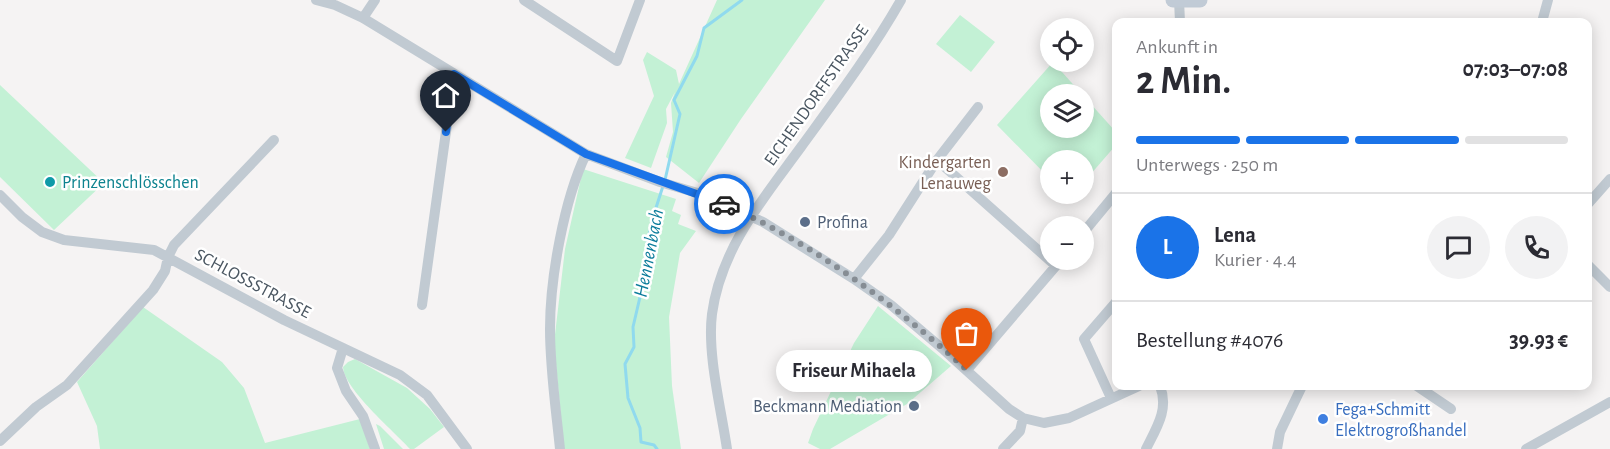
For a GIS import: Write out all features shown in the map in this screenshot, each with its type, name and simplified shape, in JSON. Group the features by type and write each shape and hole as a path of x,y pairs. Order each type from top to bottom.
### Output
{"main road":[{"path":"1173,0 1200,0"}],"street":[{"path":"316,0 335,5 363,18 586,154 665,184 701,194 763,222 891,305 1009,409 1023,418 1044,423 1069,418 1130,390"},
{"path":"363,18 375,0"},
{"path":"524,0 617,61 640,0"},
{"name":"EICHENDORFFSTRASSE","path":"727,449 711,342 712,314 722,271 750,216 857,69 901,0"},
{"path":"1179,0 1180,18"},
{"path":"1543,18 1548,0"},
{"path":"422,306 454,74"},
{"path":"854,279 889,235 937,160 978,107"},
{"path":"0,441 36,407 67,385 153,290 165,271 174,245 274,140"},
{"path":"560,449 550,340 551,300 569,201 577,173 586,154"},
{"path":"937,160 1040,248"},
{"path":"1592,199 1610,179"},
{"name":"SCHLOSSSTRASSE","path":"0,195 22,218 42,232 64,240 154,250 284,320 400,375 427,395 467,449"},
{"path":"1094,220 1112,198"},
{"path":"1592,269 1610,287"},
{"path":"967,370 1052,270"},
{"path":"1111,398 1084,339 1112,307"},
{"path":"343,348 337,368 346,391 363,416 375,449"},
{"path":"1146,449 1164,412 1162,390"},
{"path":"1276,449 1280,432 1300,390"},
{"path":"1423,390 1451,409"},
{"path":"1526,449 1610,402"},
{"path":"1003,449 1020,431 1023,418"}],"green space":[{"path":"717,0 825,0 699,183 666,157 673,132 671,103 675,92 666,109 667,123 651,168 625,158 654,96 643,60 647,52 676,70 679,84"},
{"path":"960,15 995,42 971,72 936,44"},
{"path":"1044,72 1062,72 1073,84 1040,84 1040,138 1094,138 1094,107 1112,128 1112,150 1094,170 1094,150 1040,150 1040,169 997,125"},
{"path":"0,85 104,183 54,230 0,177"},
{"path":"583,169 676,199 672,211 681,215 678,224 696,231 680,253 669,317 672,386 681,449 564,449 554,343 565,249"},
{"path":"878,306 951,366 907,404 830,449 820,449 808,443 813,429 854,343"},
{"path":"143,307 222,362 244,388 265,443 360,419 370,449 100,449 97,426 77,382"},
{"path":"355,359 407,388 430,409 444,427 414,449 410,449 371,410 352,387 343,367"},
{"path":"376,424 380,426 403,449 384,449"}],"waterway":[{"name":"Hennenbach","path":"665,180 680,114 674,100 697,56 704,28 742,0"},
{"name":"Hennenbach","path":"657,449 654,445 641,442 640,428 628,398 625,364 634,347 633,327 647,267 647,243 663,186"}],"way so far":[{"path":"724,204 763,222 854,279 891,305 967,370"}],"place":[{"name":"Kindergarten Lenauweg","path":"1003,172"},
{"name":"Prinzenschlösschen","path":"50,182"},
{"name":"Profina","path":"805,222"},
{"name":"Friseur Mihaela","path":"967,370"},
{"name":"Beckmann Mediation","path":"914,406"},
{"name":"Fega+Schmitt Elektrogroßhandel","path":"1323,419"}],"route":[{"path":"446,132 454,74 586,154 669,186 701,194 724,204"}]}
